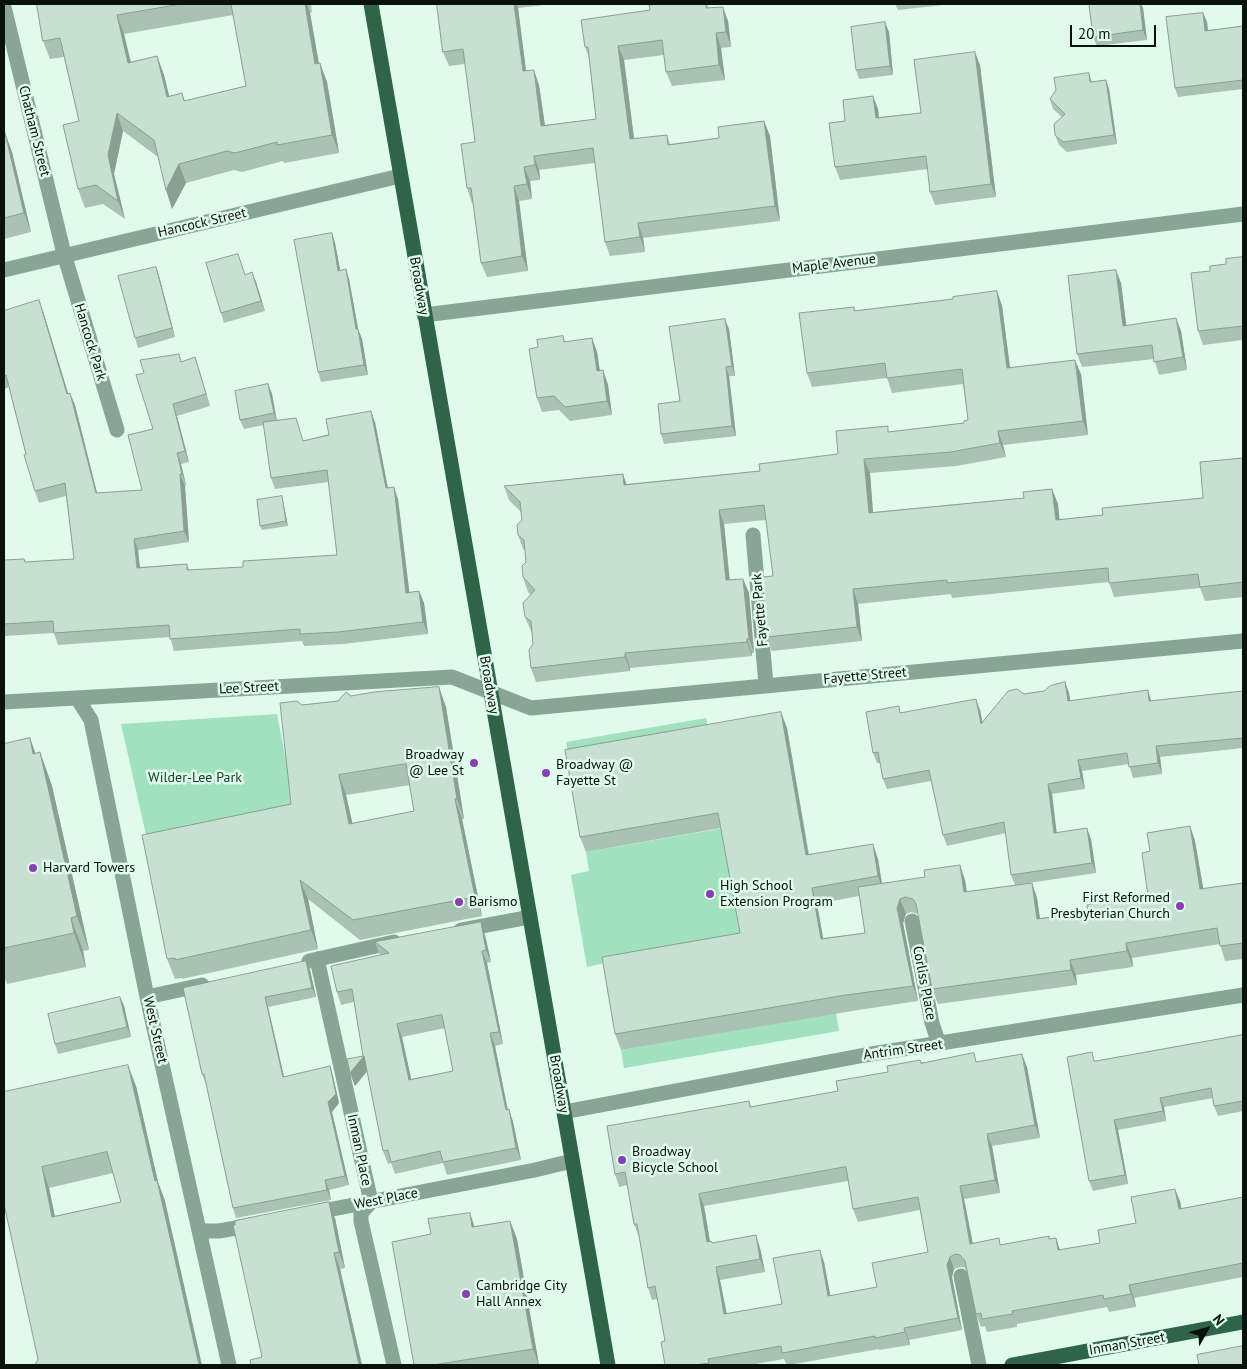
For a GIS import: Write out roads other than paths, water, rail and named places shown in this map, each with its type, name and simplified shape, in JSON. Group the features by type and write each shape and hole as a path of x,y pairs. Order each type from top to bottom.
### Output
{"main road":[{"name":"Broadway","path":"371,4 608,1365"},
{"name":"Inman Street","path":"1012,1365 1243,1322"}],"street":[{"name":"Chatham Street","path":"4,7 64,254"},
{"name":"Hancock Street","path":"4,270 64,254 400,176"},
{"name":"Maple Avenue","path":"424,315 1243,214"},
{"name":"Hancock Park","path":"64,254 117,430"},
{"name":"Fayette Park","path":"753,535 766,685"},
{"name":"Fayette Street","path":"491,692 531,708 1243,641"},
{"name":"Lee Street","path":"4,702 452,677 491,692"},
{"name":"West Street","path":"77,698 92,720 147,997 229,1365"},
{"path":"443,933 530,916"},
{"name":"Corliss Place","path":"912,921 932,1023 939,1044"},
{"path":"299,963 404,940"},
{"name":"Inman Place","path":"318,959 371,1202 361,1213 361,1220 394,1365"},
{"path":"147,997 216,982"},
{"name":"Antrim Street","path":"564,1112 865,1055 1243,995"},
{"name":"West Place","path":"295,1217 572,1161"},
{"path":"200,1231 220,1231 267,1222"},
{"path":"961,1276 979,1365"}],"place":[{"name":"Broadway @ Lee St","path":"474,763"},
{"name":"Broadway @ Fayette St","path":"546,773"},
{"name":"Harvard Towers","path":"33,868"},
{"name":"High School Extension Program","path":"710,894"},
{"name":"Barismo","path":"459,902"},
{"name":"First Reformed Presbyterian Church","path":"1180,906"},
{"name":"Broadway Bicycle School","path":"622,1160"},
{"name":"Cambridge City Hall Annex","path":"466,1294"}],"park label":[{"name":"Wilder-Lee Park","path":"195,778"}]}
